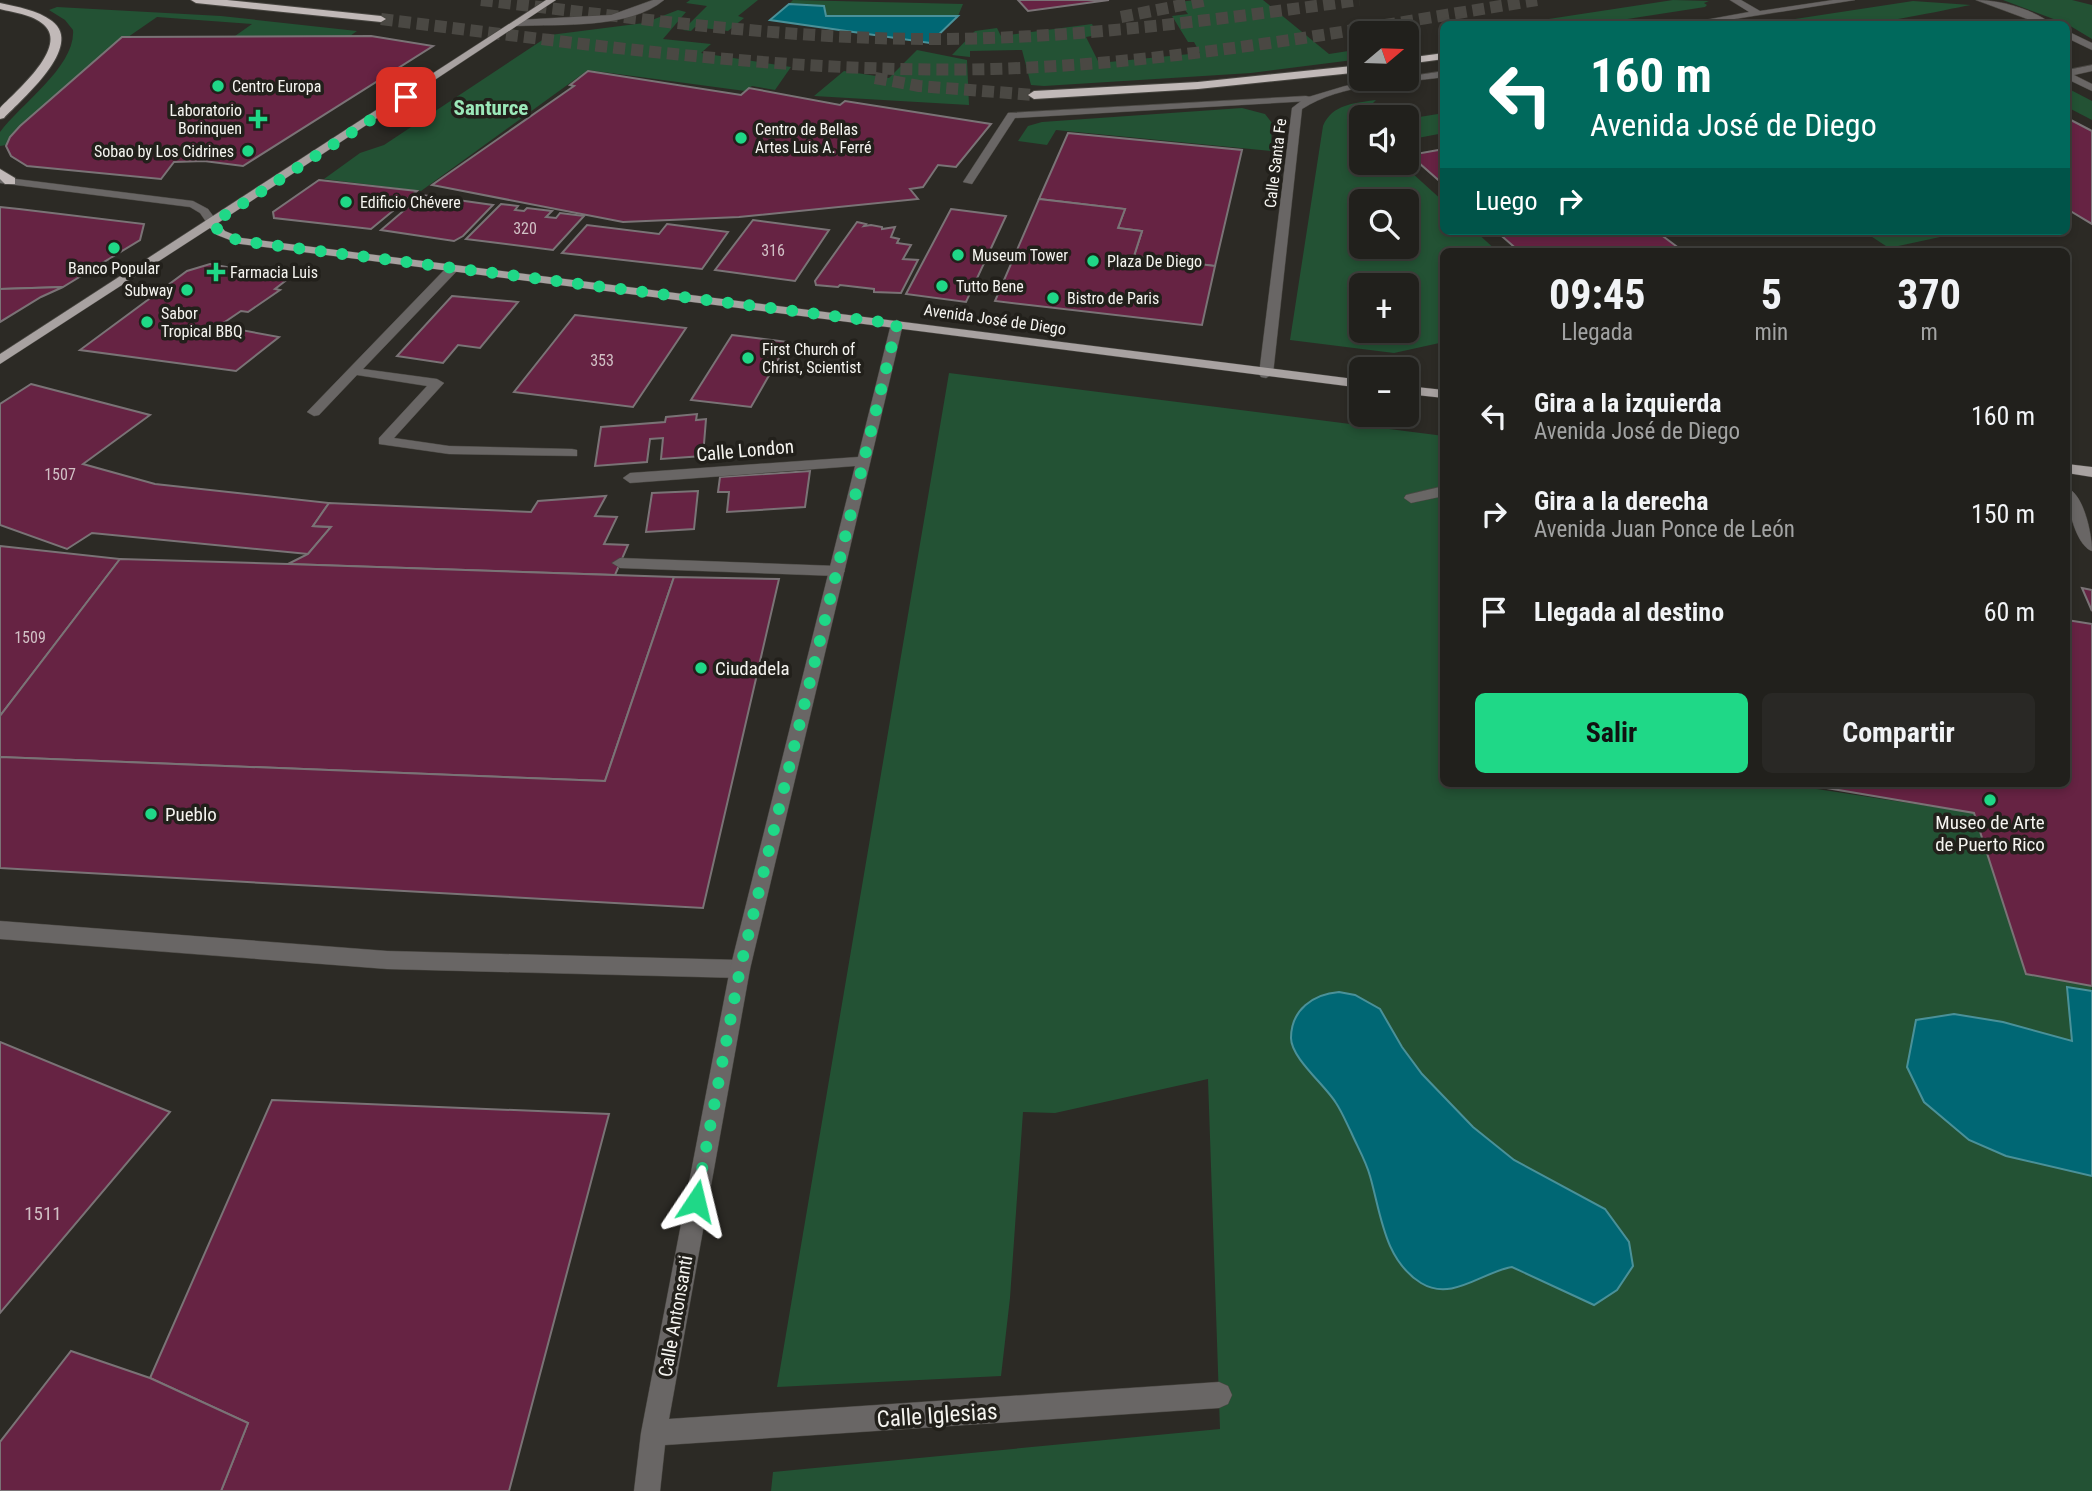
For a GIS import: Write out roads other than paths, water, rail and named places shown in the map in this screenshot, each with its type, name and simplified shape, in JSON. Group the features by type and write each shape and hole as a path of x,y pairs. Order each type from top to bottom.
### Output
{"highway":[{"path":"196,0 381,19"},
{"path":"0,6 44,19 56,34 58,46 42,72 0,115"},
{"path":"1419,59 1440,57"},
{"path":"1034,95 1154,90 1349,69"}],"main road":[{"path":"0,360 552,0"},
{"name":"Avenida José de Diego","path":"213,223 220,233 232,240 1349,383"},
{"path":"1419,391 1440,394"},
{"path":"2070,469 2092,472"}],"street":[{"path":"517,23 632,13 660,0"},
{"path":"1734,0 1759,14"},
{"path":"1709,21 1851,0"},
{"path":"1980,0 2013,9 2040,21"},
{"path":"2070,36 2092,47"},
{"path":"2070,73 2092,68"},
{"name":"Calle Santa Fe","path":"1266,374 1297,108 1306,99 1329,93 1440,75"},
{"path":"2070,76 2092,88"},
{"path":"968,182 1012,116 1306,99"},
{"path":"3,178 193,204 204,211 213,223"},
{"path":"314,412 453,268"},
{"name":"Calle Antonsanti","path":"647,1491 654,1433 740,969 897,324"},
{"path":"353,370 437,383 384,441 449,450 572,453"},
{"name":"Calle London","path":"630,478 864,461"},
{"path":"1411,498 1440,492"},
{"path":"2070,499 2092,546"},
{"path":"620,563 837,570"},
{"path":"0,930 387,960 740,969"},
{"name":"Calle Iglesias","path":"654,1433 1219,1395"}],"water":[{"path":"789,4 824,6 826,16 958,16 930,43 770,20"},
{"path":"2067,987 2092,991 2092,1176 2006,1156 1969,1140 1924,1102 1907,1067 1916,1020 1954,1014 2003,1022 2072,1041"},
{"path":"1339,992 1355,995 1380,1009 1402,1047 1422,1074 1473,1127 1514,1160 1605,1209 1629,1242 1633,1266 1617,1290 1594,1305 1512,1267 1456,1288 1444,1289 1421,1283 1409,1273 1399,1262 1386,1235 1368,1170 1342,1113 1303,1063 1291,1038 1295,1019 1305,1005 1321,996"}],"tunnel":[{"path":"481,0 770,32 944,39 1100,31 1359,0"},
{"path":"1121,17 1208,0"},
{"path":"381,19 610,47 763,62 839,67 992,69 1061,66 1197,53 1537,0"},
{"path":"875,78 919,86 1034,95"}],"place":[{"name":"Centro Europa","path":"218,86"},
{"name":"Laboratorio Borinquen","path":"258,119"},
{"name":"Centro de Bellas Artes Luis A. Ferré","path":"741,138"},
{"name":"Sobao by Los Cidrines","path":"248,151"},
{"name":"Edificio Chévere","path":"346,202"},
{"name":"Banco Popular","path":"114,248"},
{"name":"Museum Tower","path":"958,255"},
{"name":"Plaza De Diego","path":"1093,261"},
{"name":"Farmacia Luis","path":"216,272"},
{"name":"Tutto Bene","path":"942,286"},
{"name":"Subway","path":"187,290"},
{"name":"Bistro de Paris","path":"1053,298"},
{"name":"Sabor Tropical BBQ","path":"147,322"},
{"name":"First Church of Christ, Scientist","path":"748,358"},
{"name":"Ciudadela","path":"701,668"},
{"name":"Museo de Arte de Puerto Rico","path":"1990,800"},
{"name":"Pueblo","path":"151,814"}],"district":[{"name":"Santurce","path":"491,108"}]}
